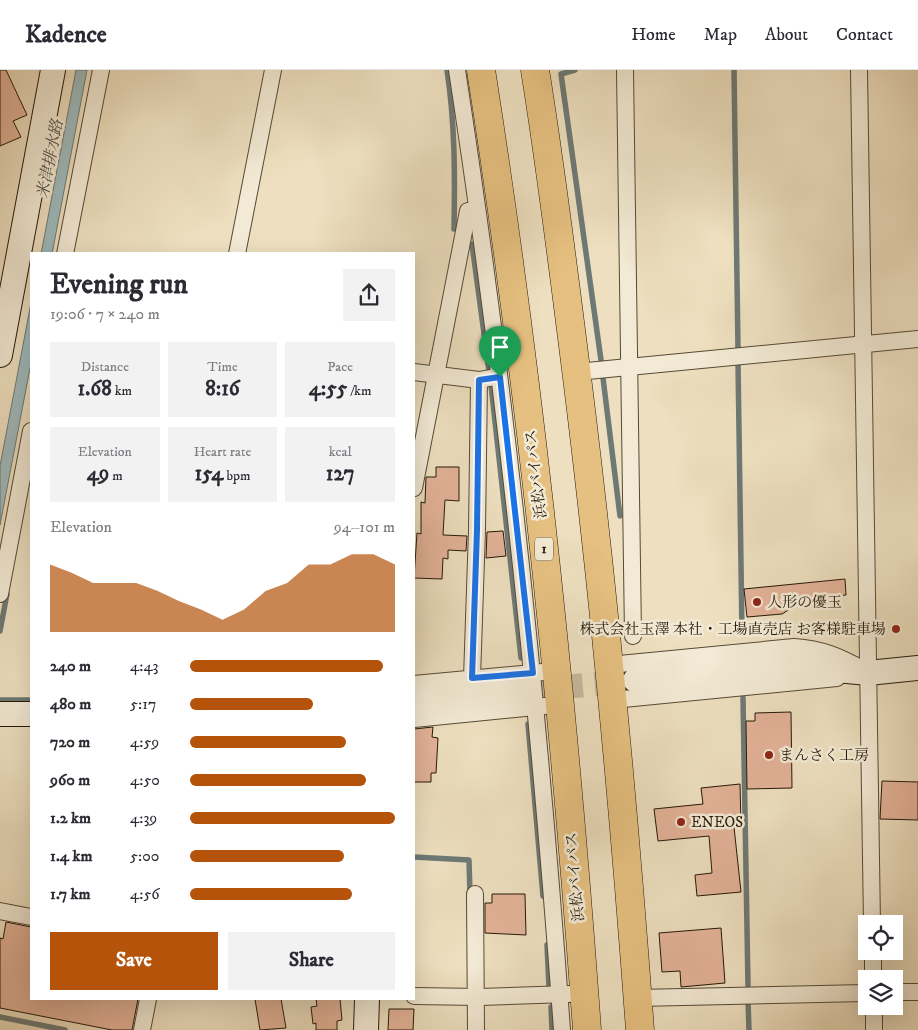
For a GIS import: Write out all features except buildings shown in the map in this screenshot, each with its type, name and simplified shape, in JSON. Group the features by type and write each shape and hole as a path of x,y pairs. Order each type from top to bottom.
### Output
{"highway":[{"name":"浜松バイパス","path":"481,70 525,385 542,689 572,993 587,1030"},
{"path":"534,70 577,372 625,669 613,700 640,1030"}],"street":[{"path":"0,355 2,327 53,70"},
{"path":"65,252 101,70"},
{"path":"237,252 272,70"},
{"path":"457,70 542,689"},
{"path":"625,70 633,636"},
{"path":"859,70 872,915"},
{"path":"415,483 468,211 477,209"},
{"path":"577,372 918,338"},
{"path":"415,372 479,380 500,377"},
{"path":"472,678 477,530 479,380"},
{"path":"0,594 30,436"},
{"path":"633,600 627,636 625,669 795,666 868,673"},
{"path":"613,700 918,668"},
{"path":"415,684 472,678 542,689"},
{"path":"415,701 542,689"},
{"path":"415,719 542,689"},
{"path":"0,714 30,714"},
{"path":"475,894 476,1030"},
{"path":"0,911 30,917"},
{"path":"903,992 918,992"},
{"path":"415,996 476,997 572,993 562,1030"},
{"path":"637,998 858,993"},
{"path":"142,1030 148,1000"},
{"path":"366,1030 367,1000"},
{"path":"874,1015 874,1030"}],"water":[{"path":"76,70 87,70 52,252 41,252"},
{"path":"30,308 30,368 0,525 0,466"}],"waterway":[{"path":"447,70 454,149 454,229"},
{"path":"575,70 561,74 601,360"},
{"path":"734,70 738,349"},
{"path":"472,244 489,371"},
{"path":"738,362 742,632"},
{"path":"603,378 620,516"},
{"path":"491,385 521,658"},
{"path":"0,631 7,594"},
{"path":"743,698 748,985"},
{"path":"0,700 30,700"},
{"path":"528,724 543,896"},
{"path":"415,857 469,860 470,895"},
{"path":"547,945 549,987"},
{"path":"748,1000 749,1030"},
{"path":"551,1007 552,1030"},
{"path":"0,1017 65,1030"}],"tunnel":[{"path":"523,691 628,681"}],"place":[{"name":"人形の優玉","path":"757,602"},
{"name":"株式会社玉澤 本社・工場直売店 お客様駐車場","path":"896,629"},
{"name":"まんさく工房","path":"769,755"},
{"name":"ENEOS","path":"681,822"}],"route":[{"path":"500,377 533,673 472,678 477,530 479,380 500,377"}],"water label":[{"name":"米津排水路","path":"50,159"}]}
